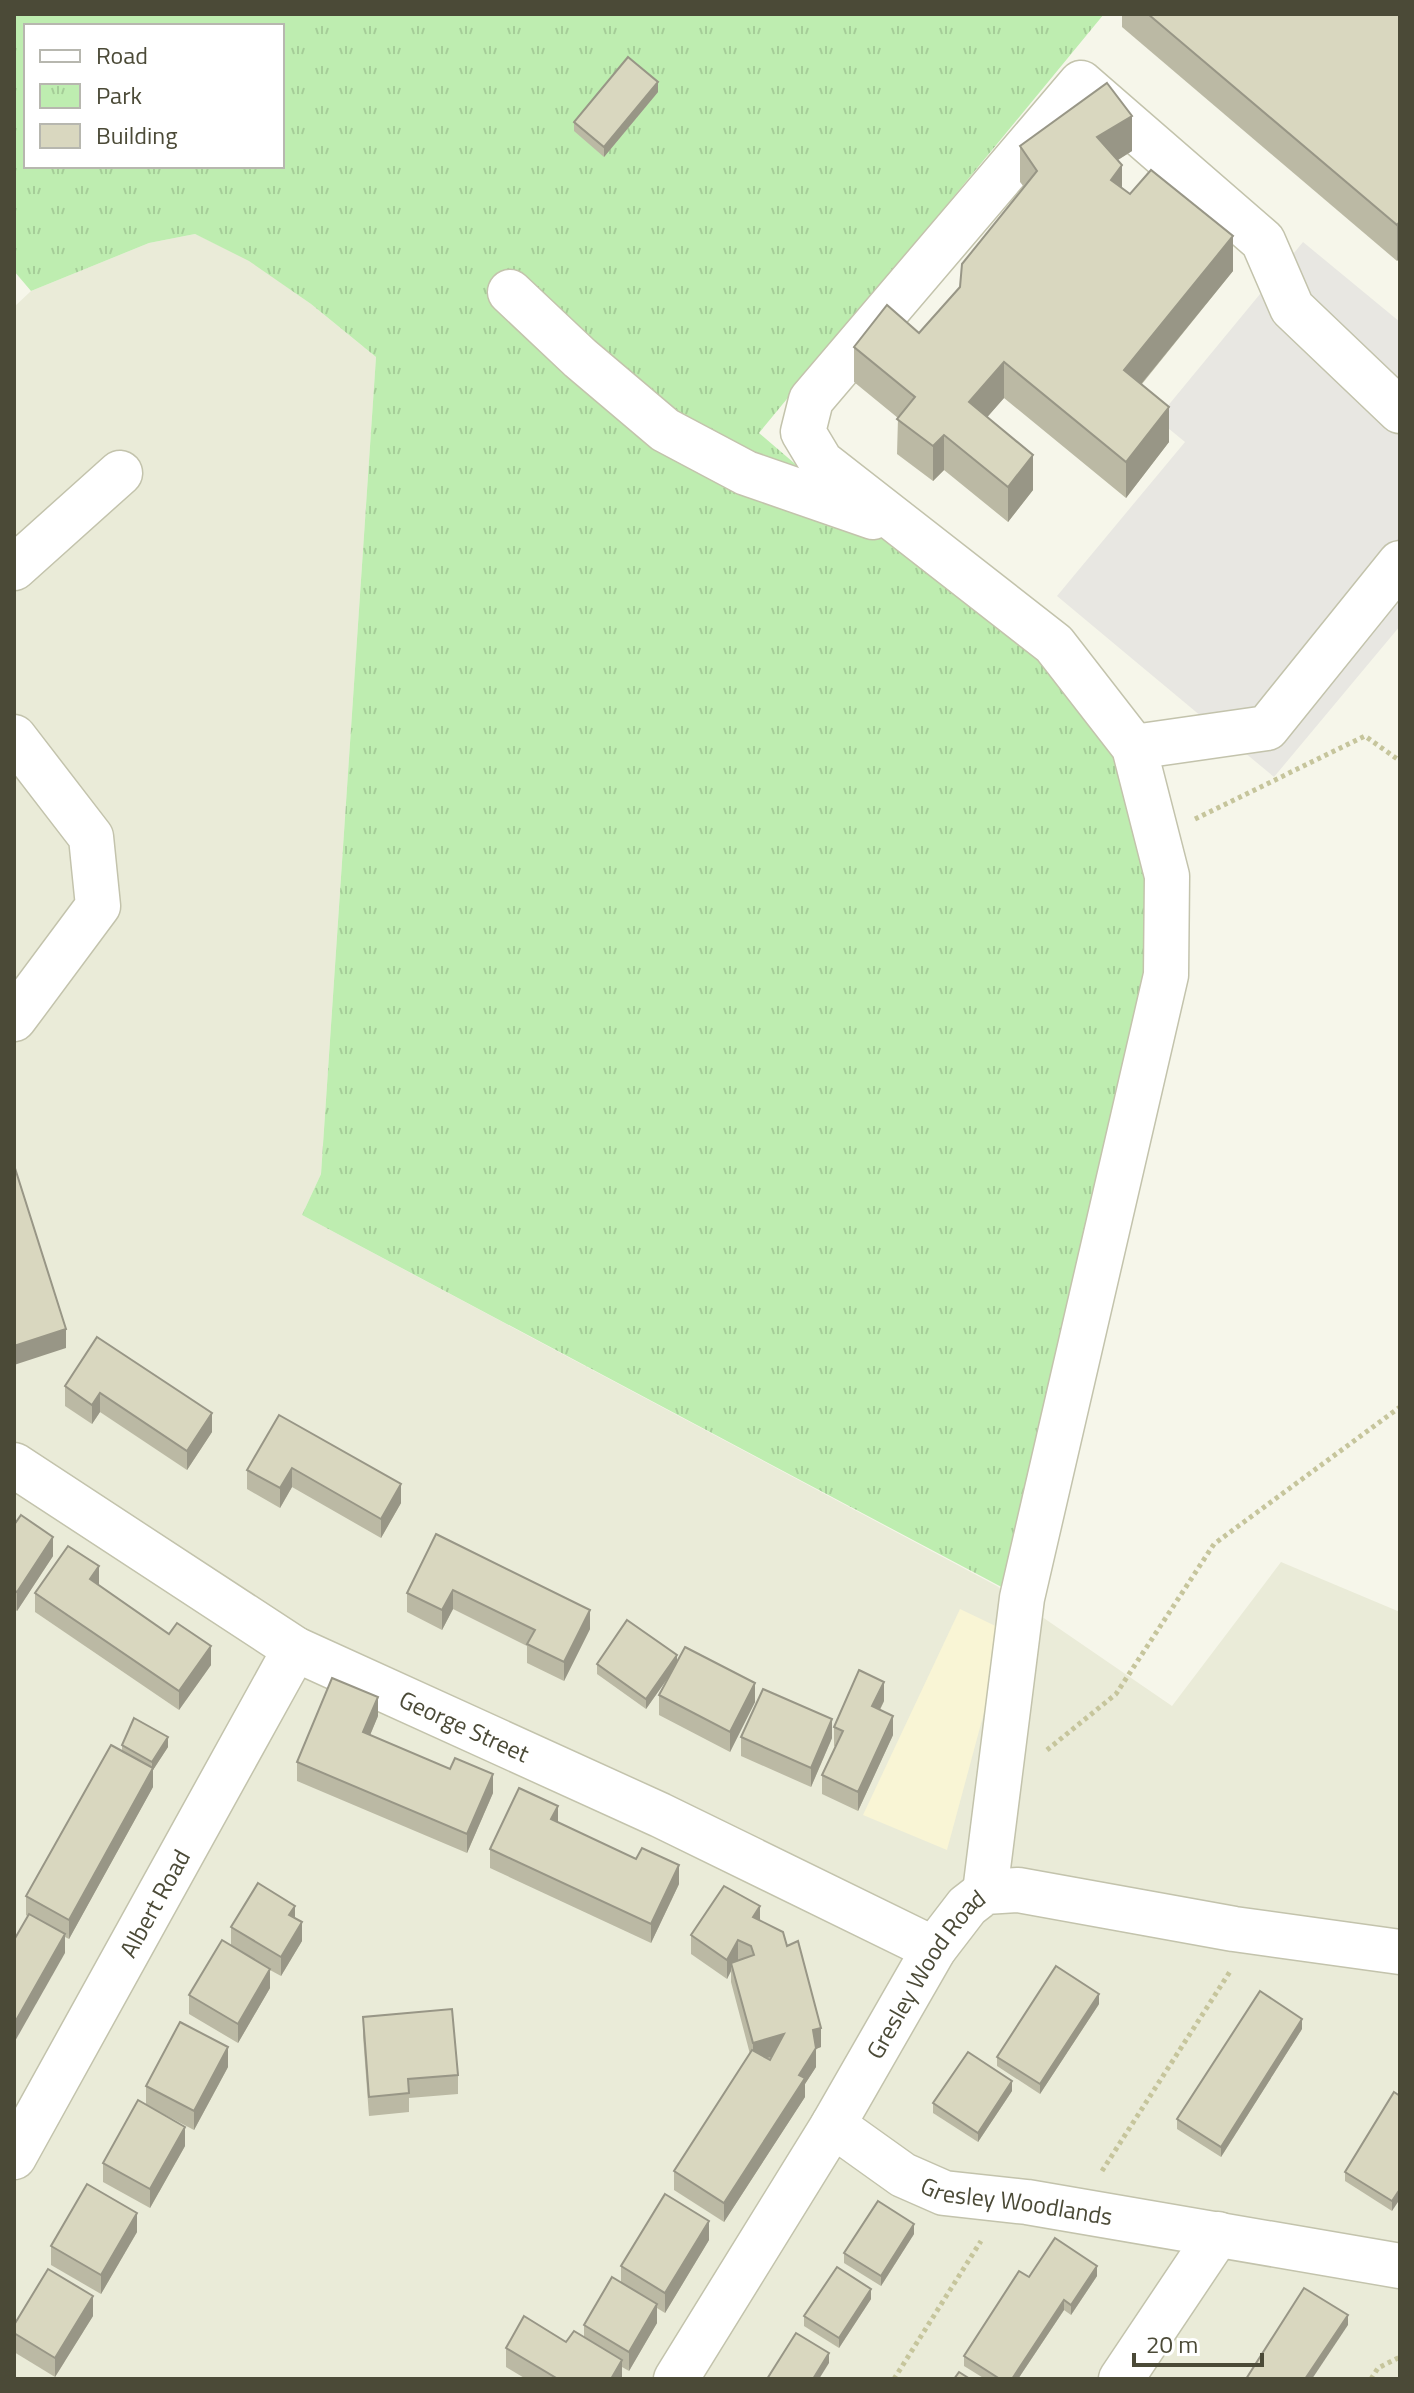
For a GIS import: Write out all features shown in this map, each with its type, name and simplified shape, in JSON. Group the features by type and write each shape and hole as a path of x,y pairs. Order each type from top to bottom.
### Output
{"street":[{"path":"985,1892 1022,1598 1166,975 1167,876 1134,747 1054,644 821,462 803,432 811,400 1081,83 1263,241 1292,308 1400,411"},
{"path":"510,292 580,358 665,430 746,473 906,529"},
{"path":"14,568 120,473"},
{"path":"1134,747 1267,728 1400,563"},
{"path":"14,737 91,837 98,906 14,1019"},
{"name":"George Street","path":"14,1465 295,1649 660,1815 934,1949"},
{"name":"Albert Road","path":"14,2157 295,1649"},
{"name":"Gresley Wood Road","path":"676,2379 833,2125 934,1949 967,1906 985,1892 1018,1890 1255,1933 1400,1952"},
{"name":"Gresley Woodlands","path":"833,2125 903,2175 944,2193 1077,2211 1400,2266"},
{"path":"1121,2379 1218,2234"}],"path":[{"path":"1158,837 1365,736 1400,761"},
{"path":"998,1789 1116,1694 1214,1544 1400,1407"},
{"path":"1077,2211 1255,1933"},
{"path":"894,2379 1007,2200"},
{"path":"1371,2379 1378,2368 1400,2357"}],"shaded area":[{"path":"195,234 249,260 311,304 376,357 321,1174 302,1215 997,1586 1172,1706 1281,1562 1400,1612 1400,2379 14,2379 14,307 31,291 149,243"},
{"path":"1303,242 1400,322 1400,626 1274,777 1057,596 1185,442 1157,419"},
{"path":"960,1609 1006,1631 947,1850 863,1815"}],"green space":[{"path":"14,14 1104,14 759,433 822,487 1054,644 1134,747 1167,876 1022,1598 302,1215 321,1174 376,357 311,304 249,261 195,234 149,243 31,291 14,271"}],"building":[{"path":"1148,14 1400,14 1400,221 1397,225"},
{"path":"628,57 658,82 604,147 574,122"},
{"path":"1107,83 1132,116 1097,137 1122,165 1111,180 1130,194 1151,170 1233,236 1124,370 1169,407 1126,462 1004,362 969,402 1033,455 1008,487 944,435 933,446 897,419 915,397 854,347 887,305 919,333 960,287 962,264 1037,171 1020,146"},
{"path":"14,1165 66,1329 14,1346"},
{"path":"97,1337 212,1413 187,1451 100,1393 92,1405 65,1386"},
{"path":"279,1415 401,1484 381,1519 292,1468 280,1488 247,1470"},
{"path":"21,1515 53,1537 17,1592 14,1590 14,1525"},
{"path":"436,1534 590,1610 564,1662 527,1644 535,1630 453,1590 442,1610 407,1593"},
{"path":"68,1546 99,1566 90,1579 169,1634 177,1623 211,1646 179,1691 35,1593"},
{"path":"627,1620 677,1655 646,1699 597,1664"},
{"path":"685,1647 755,1683 730,1732 659,1695"},
{"path":"859,1670 884,1682 872,1706 893,1716 858,1792 822,1775 843,1731 834,1727"},
{"path":"332,1678 378,1697 363,1732 450,1769 455,1758 493,1774 467,1834 297,1762"},
{"path":"763,1689 832,1719 811,1768 741,1737"},
{"path":"134,1718 168,1737 152,1762 122,1745"},
{"path":"111,1745 153,1768 69,1920 26,1896"},
{"path":"519,1788 558,1806 551,1819 636,1859 642,1848 679,1865 651,1924 490,1849"},
{"path":"258,1883 295,1906 289,1915 302,1922 281,1957 231,1927"},
{"path":"724,1886 760,1906 753,1917 783,1932 787,1946 798,1941 821,2028 813,2030 816,2048 799,2075 805,2078 724,2203 674,2171 752,2050 770,2060 784,2034 753,2043 731,1963 754,1955 751,1946 738,1940 727,1960 691,1935"},
{"path":"29,1914 65,1934 14,2024 14,1940"},
{"path":"222,1940 270,1969 238,2024 189,1995"},
{"path":"1056,1966 1099,1994 1040,2084 997,2057"},
{"path":"1260,1991 1302,2019 1221,2147 1177,2119"},
{"path":"452,2009 458,2075 408,2079 409,2093 369,2097 363,2017"},
{"path":"180,2022 228,2047 194,2111 146,2086"},
{"path":"968,2052 1012,2081 978,2133 933,2103"},
{"path":"1394,2092 1400,2096 1400,2189 1392,2201 1345,2172"},
{"path":"138,2100 185,2127 150,2189 103,2163"},
{"path":"87,2184 137,2213 101,2275 51,2246"},
{"path":"665,2194 709,2221 665,2293 621,2266"},
{"path":"878,2201 914,2224 881,2276 844,2253"},
{"path":"1055,2238 1097,2266 1071,2305 1064,2300 1012,2379 1000,2379 964,2356 1019,2271 1029,2277"},
{"path":"837,2267 871,2289 839,2338 804,2316"},
{"path":"48,2269 93,2296 55,2358 14,2333 14,2325"},
{"path":"612,2277 657,2304 629,2352 584,2325"},
{"path":"1304,2288 1348,2315 1305,2379 1246,2379"},
{"path":"524,2316 566,2342 574,2331 622,2360 611,2379 558,2379 506,2348"},
{"path":"796,2333 829,2353 813,2379 767,2379"},
{"path":"959,2372 970,2379 954,2379"}]}
